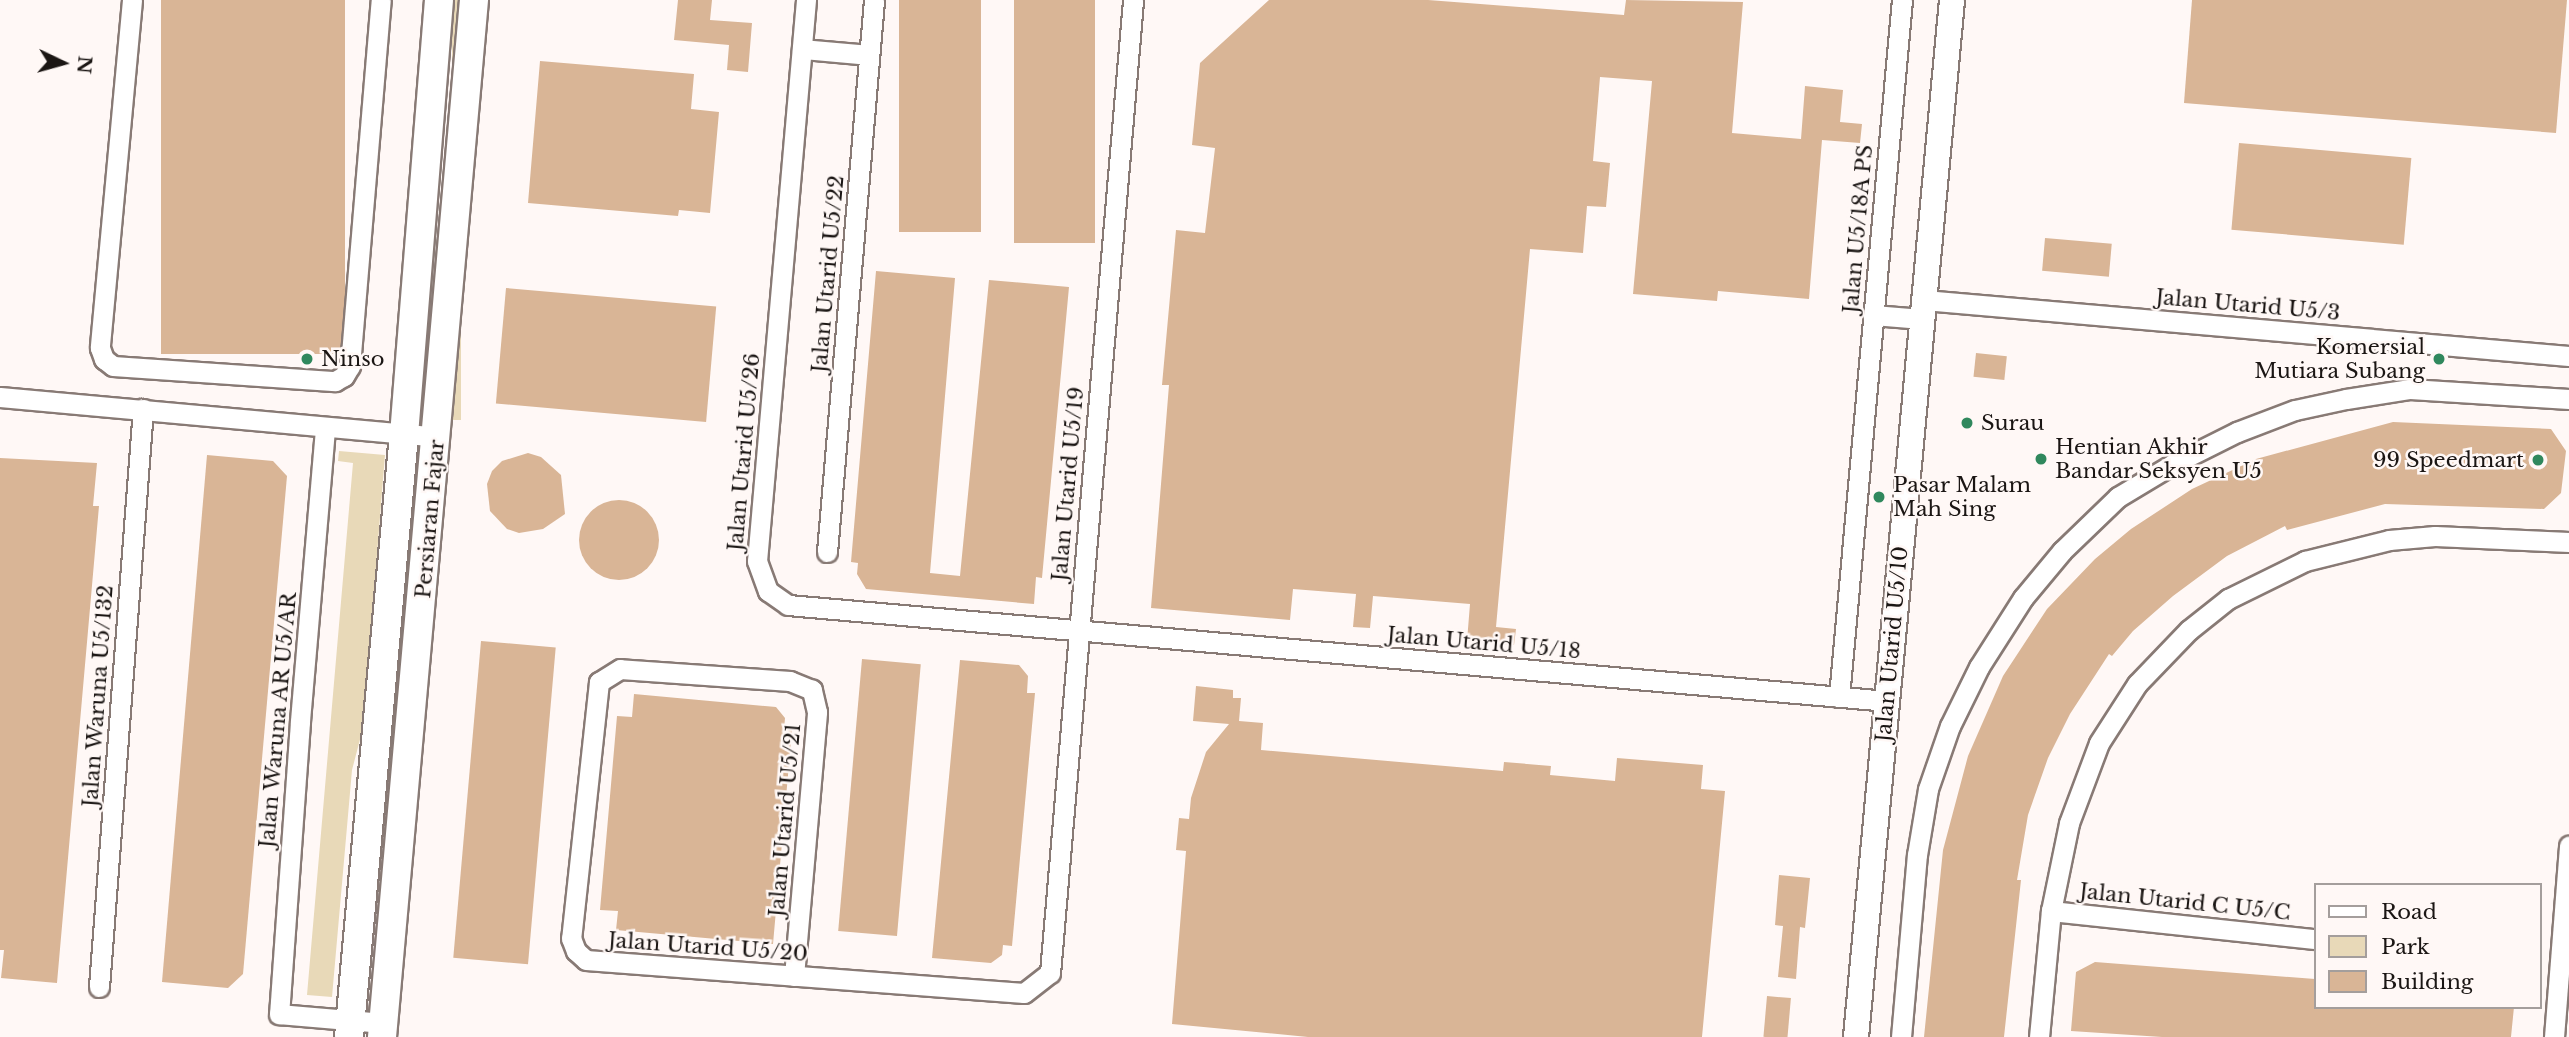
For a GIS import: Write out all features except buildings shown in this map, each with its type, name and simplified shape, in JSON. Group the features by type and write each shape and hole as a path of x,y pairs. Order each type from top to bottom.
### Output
{"main road":[{"name":"Persiaran Fajar","path":"350,1029 404,435 439,0"},
{"name":"Persiaran Fajar","path":"382,1030 474,0"}],"street":[{"path":"132,0 100,348 104,359 113,366 335,381 350,366 381,0"},
{"name":"Jalan Utarid U5/26","path":"806,0 757,561 768,591 788,605 1078,631"},
{"name":"Jalan Utarid U5/22","path":"827,552 874,0"},
{"name":"Jalan Utarid U5/19","path":"1050,972 1133,0"},
{"name":"Jalan U5/18A PS","path":"1839,697 1902,0"},
{"name":"Jalan Utarid U5/10","path":"1856,1037 1952,0"},
{"path":"802,48 869,55"},
{"name":"Jalan Utarid U5/3","path":"1873,315 1923,309 2569,356"},
{"path":"1901,1037 1917,855 1928,789 1950,726 1979,667 2023,598 2063,551 2118,497 2173,464 2237,432 2295,410 2346,398 2410,389 2569,399"},
{"path":"0,397 325,429 437,437"},
{"name":"Jalan Waruna U5/132","path":"99,987 143,410"},
{"name":"Jalan Waruna AR U5/AR","path":"325,429 299,722 279,1014 350,1029"},
{"path":"2039,1037 2051,911 2068,823 2099,743 2137,684 2189,630 2228,599 2305,561 2389,540 2435,536 2569,542"},
{"name":"Jalan Utarid U5/18","path":"1078,631 1887,701"},
{"name":"Jalan Utarid U5/20","path":"708,674 620,669 599,682 571,938 576,951 586,960 1024,993 1050,972"},
{"name":"Jalan Utarid U5/21","path":"708,674 790,681 812,690 817,712 794,976"},
{"path":"2554,1037 2549,963 2569,846"},
{"name":"Jalan Utarid C U5/C","path":"2051,911 2314,939"},
{"path":"350,1029 382,1030"}],"green space":[{"path":"452,0 461,0 461,420 452,420"},
{"path":"339,451 385,455 363,728 352,770 332,997 307,995 353,463 338,461"}],"place":[{"name":"Ninso","path":"307,359"},
{"name":"Komersial Mutiara Subang","path":"2439,359"},
{"name":"Surau","path":"1967,423"},
{"name":"Hentian Akhir Bandar Seksyen U5","path":"2041,459"},
{"name":"99 Speedmart","path":"2538,460"},
{"name":"Pasar Malam Mah Sing","path":"1879,497"}]}
